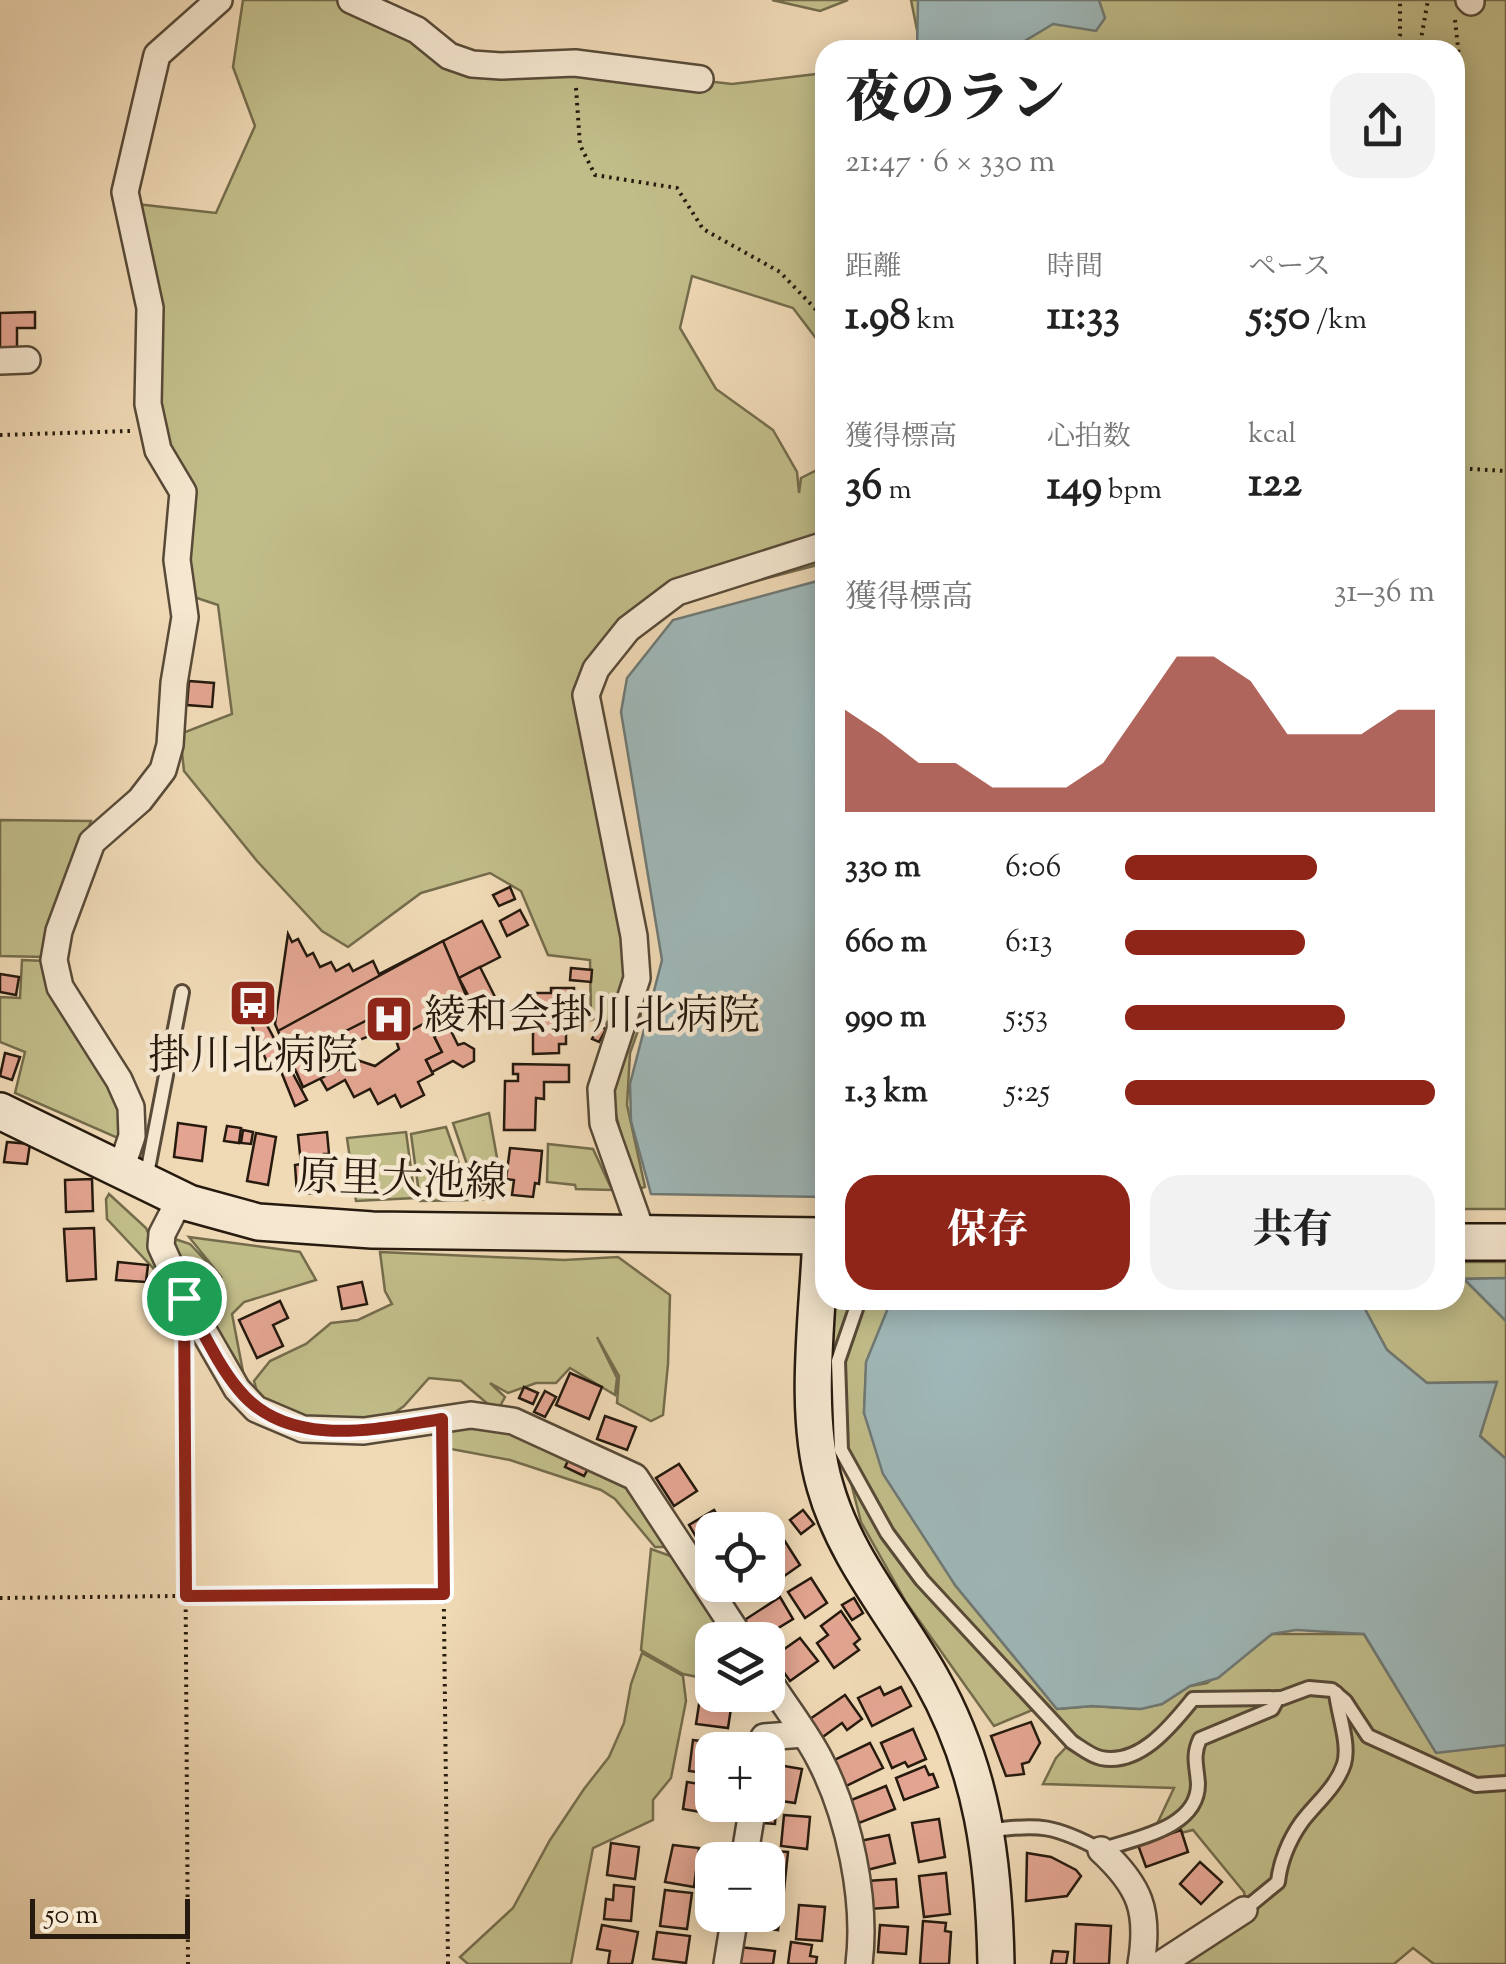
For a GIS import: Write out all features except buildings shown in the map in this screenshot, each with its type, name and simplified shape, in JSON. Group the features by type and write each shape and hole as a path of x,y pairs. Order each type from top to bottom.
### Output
{"main road":[{"name":"原里大池線","path":"0,1112 180,1199 258,1222 372,1230 815,1236"},
{"path":"1465,1242 1506,1242"},
{"path":"819,1310 814,1410 824,1484 850,1550 931,1679 962,1742 978,1790 986,1832 994,1886 996,1964"}],"street":[{"path":"133,1175 131,1107 119,1080 60,988 54,960 59,931 92,842 140,800 162,770 170,745 174,683 185,617 177,560 184,492 158,450 148,404 150,308 124,192 157,55 219,0"},
{"path":"351,0 417,30 449,56 470,63 575,63 700,80"},
{"path":"0,362 27,360"},
{"path":"642,1234 603,1123 601,1089 638,978 634,936 586,695 596,668 628,629 678,592 815,548"},
{"path":"180,1199 162,1234 161,1246 184,1298 237,1389 256,1408 303,1428 364,1431 472,1414 513,1421 635,1477 730,1622"},
{"path":"785,1705 819,1758 844,1818 857,1886 859,1964"},
{"path":"785,1735 804,1734"},
{"path":"1101,1850 1127,1874 1142,1903 1145,1942 1141,1964"},
{"path":"1162,1964 1244,1910"},
{"path":"727,1964 732,1932"}],"lane":[{"path":"133,1175 182,992"},
{"path":"856,1310 838,1361 841,1450 887,1533 922,1580 1072,1742 1100,1758 1128,1755 1164,1734 1193,1699 1278,1698 1309,1688 1332,1690 1368,1736 1476,1785 1506,1783"},
{"path":"1244,1910 1278,1882 1280,1866 1300,1823 1344,1764 1346,1750 1336,1693"},
{"path":"986,1832 1023,1825 1064,1830 1101,1850 1181,1819 1193,1805 1198,1787 1194,1759 1200,1739 1272,1709 1278,1698"}],"path":[{"path":"1398,40 1400,0"},
{"path":"1421,40 1428,0"},
{"path":"1457,40 1454,20 1470,1"},
{"path":"575,63 580,144 595,175 678,188 703,230 780,272 815,309"},
{"path":"0,435 154,430"},
{"path":"1465,469 1506,471"},
{"path":"184,1298 188,1964"},
{"path":"442,1419 448,1964"},
{"path":"0,1598 444,1594"}],"shaded area":[{"path":"243,0 343,0 443,51 732,84 815,74 815,337 793,308 692,276 680,328 716,389 773,430 797,472 799,493 801,478 815,471 815,566 707,594 655,614 598,684 644,969 640,1025 630,1053 627,1105 645,1187 636,1190 611,1096 609,1030 603,1016 591,1020 590,960 548,955 521,891 490,873 421,893 348,947 322,931 257,861 184,771 180,734 232,714 218,605 182,593 181,488 158,450 127,203 216,213 255,126 233,67"},
{"path":"772,0 848,0 820,11"},
{"path":"911,0 1506,0 1506,1209 1465,1209 1465,40 919,40"},
{"path":"0,820 91,821 45,957 0,956"},
{"path":"22,960 46,961 123,1111 120,1139 15,1093 25,1052 0,1042 0,997 20,998"},
{"path":"489,1113 504,1197 479,1200 453,1123"},
{"path":"446,1127 472,1200 420,1201 411,1134"},
{"path":"406,1132 415,1198 356,1201 347,1138"},
{"path":"548,1144 593,1149 612,1190 576,1189 575,1185 547,1182"},
{"path":"109,1194 146,1228 175,1295 107,1219"},
{"path":"189,1237 300,1252 316,1280 244,1302 232,1314 245,1382 171,1252 172,1238 190,1244 222,1278"},
{"path":"380,1252 564,1260 618,1257 670,1295 663,1415 651,1421 617,1403 619,1376 597,1337 617,1378 615,1395 570,1368 556,1383 536,1383 508,1393 490,1383 505,1397 500,1406 489,1405 461,1381 429,1378 390,1416 343,1422 298,1417 258,1395 254,1381 270,1361 306,1344 331,1323 358,1320 392,1304 385,1291"},
{"path":"1465,1262 1506,1262 1506,1278 1465,1279"},
{"path":"1465,1280 1506,1321 1506,1459 1480,1436 1496,1382 1427,1383 1387,1350 1365,1310 1465,1310"},
{"path":"832,1310 852,1310 837,1345 832,1344"},
{"path":"856,1310 888,1310 866,1372 864,1413 955,1585 1057,1709 1138,1709 1162,1704 1190,1686 1207,1683 1272,1634 1364,1634 1436,1752 1506,1745 1506,1964 1434,1964 1413,1948 1394,1964 1169,1964 1249,1917 1244,1892 1193,1830 1149,1841 1174,1788 1043,1784 1056,1758 1071,1742 1037,1708 994,1726 906,1602 861,1522 844,1455 838,1365"},
{"path":"472,1418 630,1480 673,1547 655,1547 615,1499 601,1490 510,1460 451,1449 448,1423"},
{"path":"651,1549 679,1559 695,1587 695,1602 704,1602 716,1622 695,1622 695,1676 683,1674 641,1650"},
{"path":"642,1653 683,1676 686,1701 671,1778 653,1800 653,1820 593,1848 571,1964 468,1964 460,1957 513,1908 550,1840 609,1757 624,1723"}],"water":[{"path":"918,0 1099,0 1105,18 1096,31 1053,24 1026,40 917,40"},
{"path":"815,582 815,1197 651,1194 631,1121 630,1084 662,960 621,712 627,678 673,620"},
{"path":"1506,1278 1506,1321 1465,1280"},
{"path":"887,1310 1365,1310 1387,1350 1427,1383 1497,1382 1480,1436 1506,1459 1506,1745 1436,1753 1364,1634 1296,1630 1272,1634 1218,1678 1190,1686 1162,1704 1141,1709 1057,1709 955,1585 883,1474 864,1413 866,1362"}],"place":[{"name":"掛川北病院","path":"253,1003"},
{"name":"綾和会掛川北病院","path":"389,1019"}],"route":[{"path":"184,1298 237,1389 256,1408 303,1428 364,1431 442,1419 444,1594 186,1596 184,1298"}]}
